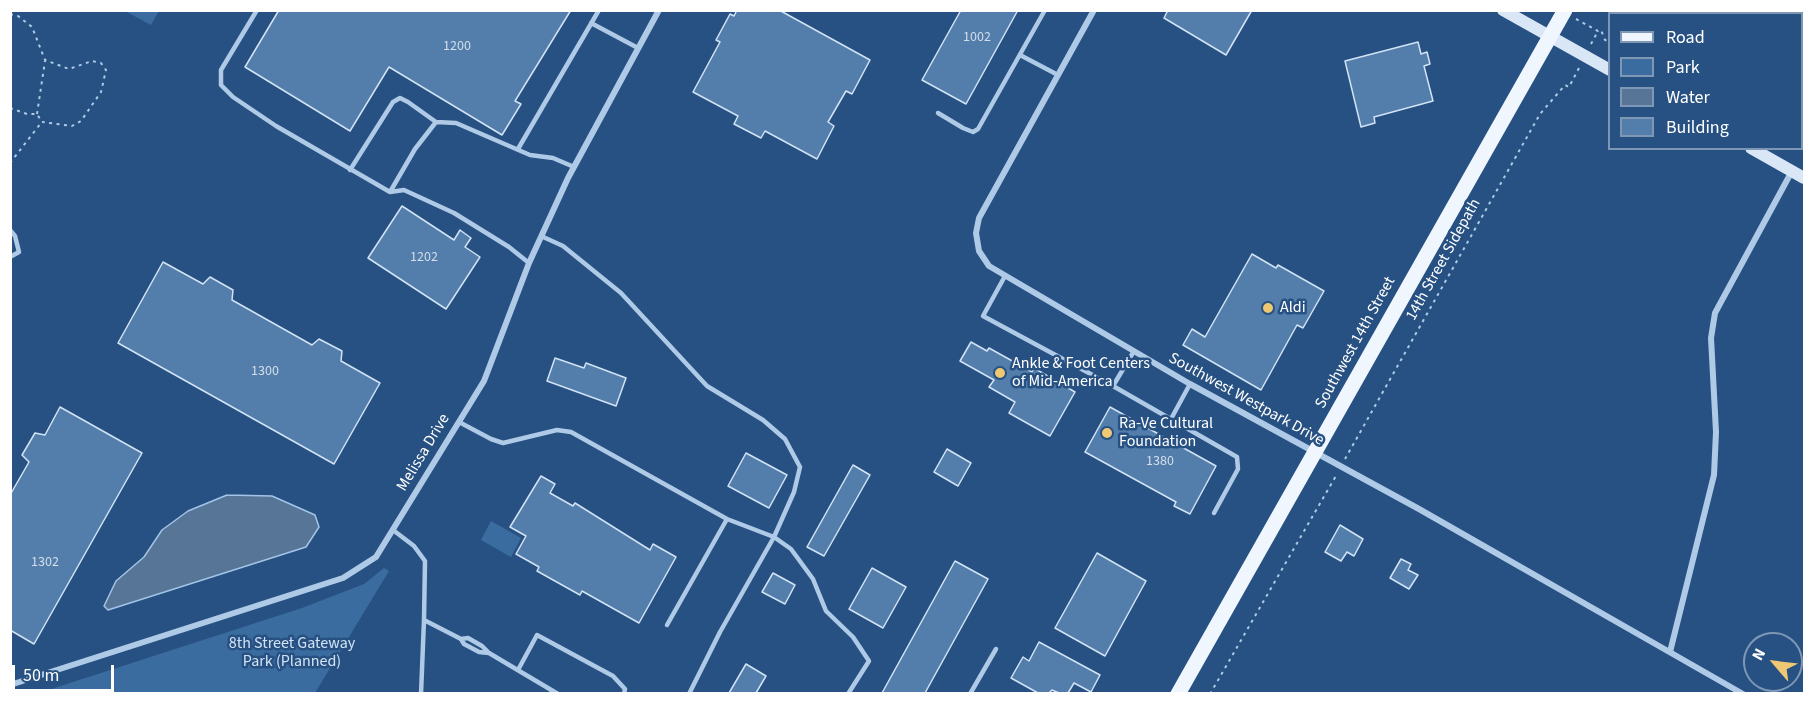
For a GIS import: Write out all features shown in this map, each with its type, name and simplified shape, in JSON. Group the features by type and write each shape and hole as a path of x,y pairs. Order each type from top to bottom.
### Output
{"main road":[{"path":"1503,10 1608,69"},
{"name":"Southwest 14th Street","path":"1178,693 1565,11"},
{"path":"1771,153 1804,178"}],"street":[{"name":"Melissa Drive","path":"10,685 343,578 376,557 484,381 529,263 574,166 659,10"},
{"name":"Southwest Westpark Drive","path":"1094,10 979,218 976,234 979,251 989,266 1190,384 1314,454 1419,509 1743,693"},
{"path":"1670,652 1714,475 1716,432 1711,339 1715,313 1792,171"}],"lane":[{"path":"257,10 221,70 221,85 233,97 276,126 350,170 390,192 404,190 426,198 509,247 529,263"},
{"path":"518,149 599,10"},
{"path":"938,113 973,132 978,129 1045,10"},
{"path":"591,23 638,48"},
{"path":"1020,55 1058,75"},
{"path":"350,170 393,102 400,98 436,122 456,123 530,155 553,158 574,166"},
{"path":"390,192 415,149 436,122"},
{"path":"10,230 15,236 19,252 10,257"},
{"path":"541,236 563,246 621,293 707,386 764,420 785,439 800,466 794,492 774,537 720,632 689,693"},
{"path":"1005,276 983,316 1113,386 1237,458 1238,469 1214,513"},
{"path":"1113,386 1134,351"},
{"path":"1171,419 1190,384"},
{"path":"459,422 503,443 557,430 572,432 727,519 774,537 791,549 813,579 826,610 853,637 869,661 848,693"},
{"path":"667,625 727,519"},
{"path":"393,530 414,546 425,561 421,693"},
{"path":"424,620 461,639 464,644 479,652 489,653 558,693"},
{"path":"518,670 537,635 613,675 625,689 624,693"},
{"path":"970,693 996,649"}],"path":[{"path":"1565,11 1598,31 1601,30 1605,40 1608,41"},
{"path":"10,14 26,21 32,27 45,60 37,114"},
{"path":"42,122 72,126 81,121 101,92 106,75 105,66 101,63 92,61 69,69 45,60"},
{"name":"14th Street Sidepath","path":"1348,454 1540,114 1565,86 1569,87"},
{"path":"10,108 37,114 42,122"},
{"path":"10,163 42,122"},
{"path":"1210,693 1332,482"}],"green space":[{"path":"125,11 159,11 151,25"},
{"path":"491,521 521,538 511,557 481,540"},
{"name":"8th Street Gateway Park (Planned)","path":"384,568 389,571 315,693 39,693 302,608 364,584"}],"water":[{"path":"227,495 272,496 315,515 319,527 306,547 108,610 104,606 116,581 144,557 162,530 188,511"}],"building":[{"path":"279,10 571,10 515,101 521,104 502,135 389,67 350,131 245,67"},
{"path":"737,10 779,10 870,60 852,94 846,91 828,122 834,126 817,159 765,131 761,138 734,124 738,116 693,92 720,42 716,40 730,14 734,16"},
{"path":"961,10 1018,10 966,104 922,80"},
{"path":"1168,10 1252,10 1226,55 1164,18"},
{"path":"1418,42 1421,54 1427,52 1430,64 1424,66 1433,101 1374,117 1375,123 1361,127 1345,61"},
{"path":"402,206 454,240 460,230 471,238 465,247 480,257 446,309 368,258"},
{"name":"Aldi","path":"1252,254 1276,268 1278,265 1324,291 1303,328 1297,325 1261,390 1183,345 1192,329 1205,337"},
{"path":"163,262 203,284 210,277 233,290 232,300 312,345 319,339 342,351 341,361 380,383 334,464 118,343"},
{"path":"971,342 987,351 989,348 1032,372 1034,368 1075,392 1050,436 1009,413 1015,402 989,387 994,380 960,361"},
{"path":"555,358 584,368 586,363 626,378 616,406 547,381"},
{"path":"60,407 142,453 34,644 10,630 10,495 29,462 22,455 35,433 45,435"},
{"path":"1110,407 1216,466 1190,514 1174,506 1176,502 1085,452"},
{"path":"947,449 971,463 958,486 934,472"},
{"path":"746,453 787,475 769,508 728,486"},
{"path":"853,465 870,475 824,556 807,547"},
{"path":"541,476 555,484 550,493 573,506 575,503 650,550 653,544 676,557 639,623 582,591 580,595 537,571 539,567 516,554 526,536 510,527"},
{"path":"1340,525 1363,539 1354,556 1347,552 1341,561 1325,552"},
{"path":"1097,553 1146,581 1105,656 1055,628"},
{"path":"1401,559 1411,564 1408,570 1418,575 1409,589 1390,578"},
{"path":"955,561 988,579 925,693 882,693"},
{"path":"872,568 906,587 883,628 849,609"},
{"path":"773,573 795,585 785,604 762,592"},
{"path":"1039,642 1100,675 1091,692 1074,683 1068,693 1052,690 1049,693 1038,693 1011,678 1023,657 1029,661"},
{"path":"746,664 766,676 756,693 729,693"}],"place":[{"name":"Aldi","path":"1268,308"},
{"name":"Ankle & Foot Centers of Mid-America","path":"1000,373"},
{"name":"Ra-Ve Cultural Foundation","path":"1107,433"}]}
